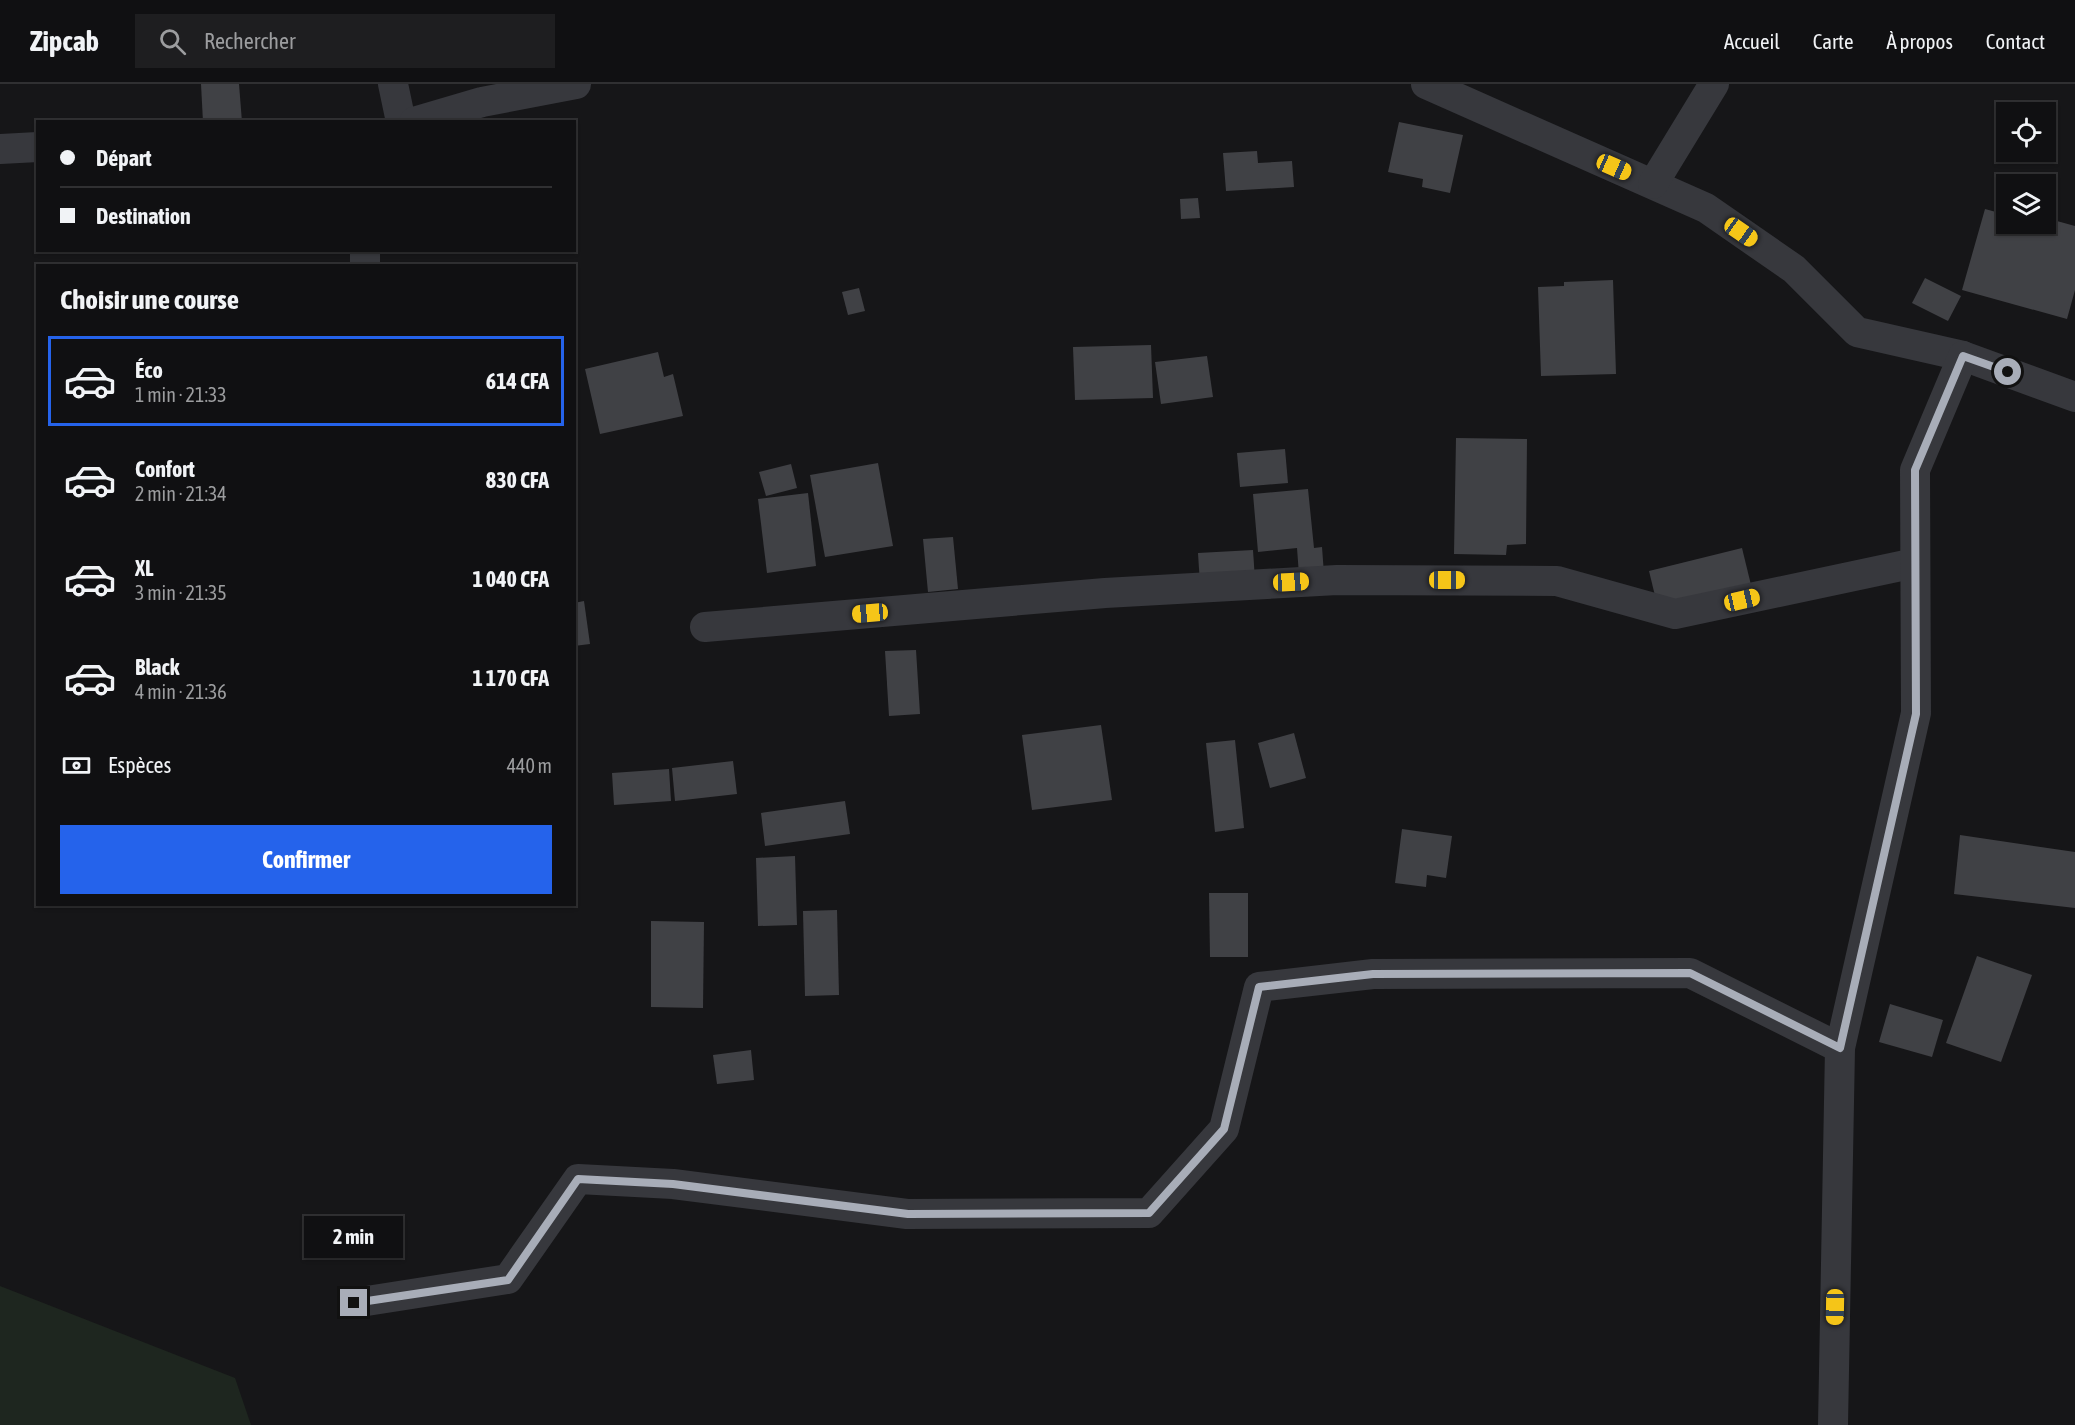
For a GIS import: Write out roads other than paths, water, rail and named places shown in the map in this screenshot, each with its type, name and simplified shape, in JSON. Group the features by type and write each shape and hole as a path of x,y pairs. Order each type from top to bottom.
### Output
{"street":[{"path":"393,84 401,120"},
{"path":"421,120 482,102 576,84"},
{"path":"1426,84 1706,208 1794,269 1857,332 1963,356 2075,397"},
{"path":"1653,184 1714,84"},
{"path":"0,149 36,147"},
{"path":"1833,1425 1840,1048 1916,714 1915,470 1963,356"},
{"path":"705,627 1105,593 1337,580 1557,581 1675,614 1915,563"},
{"path":"354,1303 508,1280 578,1179 673,1184 908,1214 1149,1213 1224,1129 1259,987 1373,974 1690,973 1840,1048"}]}
